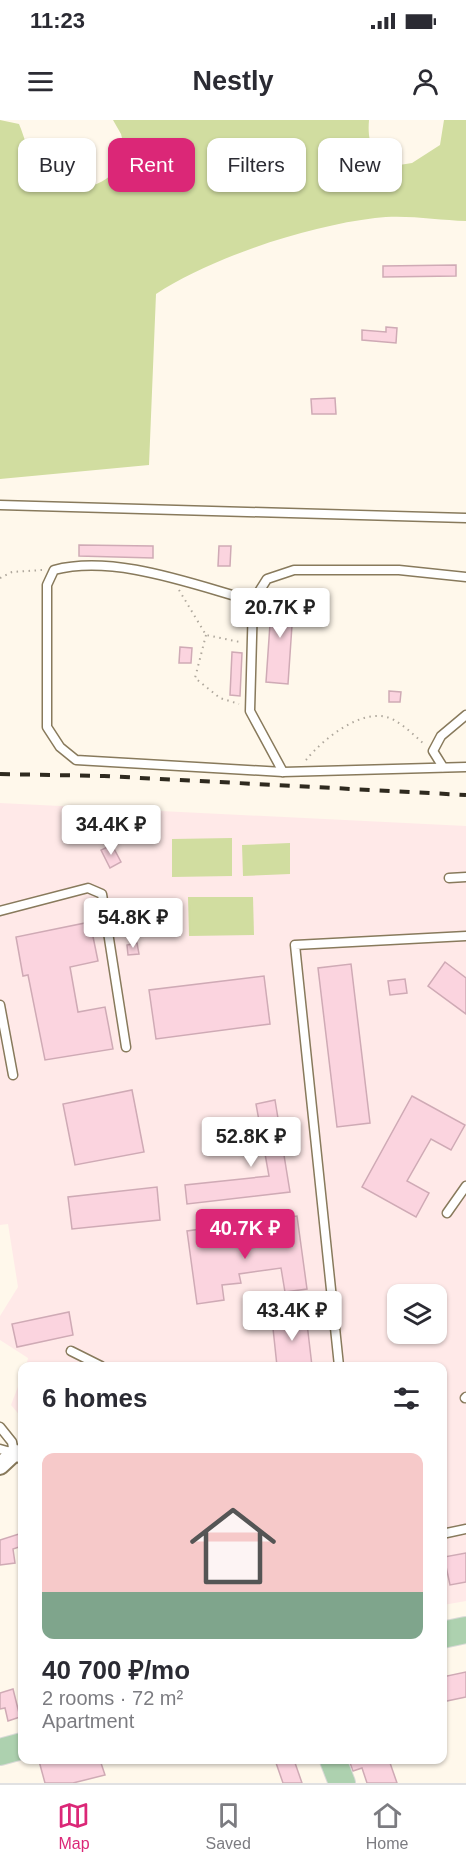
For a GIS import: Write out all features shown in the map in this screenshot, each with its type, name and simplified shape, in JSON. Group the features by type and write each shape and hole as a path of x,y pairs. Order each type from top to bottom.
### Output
{"main road":[{"path":"447,1634 466,1630"},
{"path":"0,1752 18,1747"},
{"path":"335,1764 342,1783"}],"street":[{"path":"0,1466 12,1452"}],"lane":[{"path":"0,505 466,518"},
{"path":"253,601 140,569 68,566 54,570 47,585 47,727 60,747 76,760 283,772 466,766"},
{"path":"283,772 250,711 253,601 267,579 294,570 399,570 466,577"},
{"path":"443,767 434,751 441,736 466,716"},
{"path":"449,878 466,877"},
{"path":"0,911 88,888 102,894 126,1047"},
{"path":"339,1362 295,945 466,936"},
{"path":"0,1005 13,1075"},
{"path":"447,1214 466,1186"},
{"path":"71,1351 93,1362"},
{"path":"0,1427 12,1442 12,1452"},
{"path":"447,1533 466,1529"}],"path":[{"path":"0,578 12,572 54,570"},
{"path":"171,578 206,636 195,678 220,698 250,706"},
{"path":"206,636 252,644"},
{"path":"297,771 322,741 354,722 378,716 393,720 434,751"}],"shaded area":[{"path":"0,803 466,826 466,1601 447,1604 447,1362 27,1362 28,1358 0,1340 0,1316 18,1287 8,1224 0,1225"},
{"path":"18,1387 18,1413 11,1405"}],"green space":[{"path":"0,120 19,124 24,138 18,138 18,192 96,192 96,184 108,177 108,192 195,192 195,138 122,138 113,120 369,120 369,138 318,138 318,192 402,192 402,165 412,163 440,145 444,120 466,120 466,221 397,217 349,222 261,245 179,280 156,294 149,465 0,479"},
{"path":"232,838 232,876 172,877 172,839"},
{"path":"290,843 290,874 243,876 242,845"},
{"path":"188,897 253,897 254,935 189,936"}],"building":[{"path":"456,265 456,276 383,277 383,266"},
{"path":"386,327 397,328 396,343 362,340 362,330 386,332"},
{"path":"335,398 336,414 312,414 311,399"},
{"path":"79,545 153,546 153,558 79,556"},
{"path":"219,546 231,546 230,566 218,566"},
{"path":"272,595 294,596 288,684 266,682"},
{"path":"180,647 192,648 191,663 179,663"},
{"path":"232,652 242,653 240,696 230,695"},
{"path":"389,691 401,692 400,702 389,702"},
{"path":"112,845 121,862 110,868 101,850"},
{"path":"90,922 98,961 70,967 78,1012 105,1007 113,1049 45,1060 28,975 23,976 16,937"},
{"path":"137,943 139,954 128,955 127,945"},
{"path":"445,962 466,978 466,1014 428,986"},
{"path":"351,964 370,1123 337,1127 318,968"},
{"path":"264,976 270,1024 156,1039 149,990"},
{"path":"405,979 407,993 390,995 388,981"},
{"path":"132,1090 144,1152 75,1165 63,1104"},
{"path":"412,1096 465,1125 451,1150 431,1139 407,1181 429,1193 416,1217 362,1187"},
{"path":"275,1100 290,1192 187,1204 185,1185 269,1176 256,1104"},
{"path":"157,1187 160,1220 72,1229 68,1197"},
{"path":"297,1216 307,1289 285,1292 281,1268 239,1274 241,1283 222,1285 224,1300 197,1304 187,1231 215,1227 217,1242 247,1238 249,1248 273,1245 272,1235 276,1234 274,1219"},
{"path":"69,1312 73,1335 17,1347 12,1324"},
{"path":"306,1315 312,1362 277,1362 272,1319"},
{"path":"18,1534 18,1547 13,1549 15,1563 0,1565 0,1540"},
{"path":"466,1553 466,1582 450,1585 447,1556"},
{"path":"466,1672 466,1697 447,1701 447,1676"},
{"path":"13,1689 18,1718 8,1721 5,1708 0,1709 0,1693"},
{"path":"40,1764 101,1764 105,1775 73,1783 45,1783"},
{"path":"276,1764 295,1764 302,1783 283,1783"},
{"path":"350,1764 390,1764 397,1783 367,1783 362,1768 353,1771"}],"railway":[{"path":"0,774 104,776 466,795"}]}
